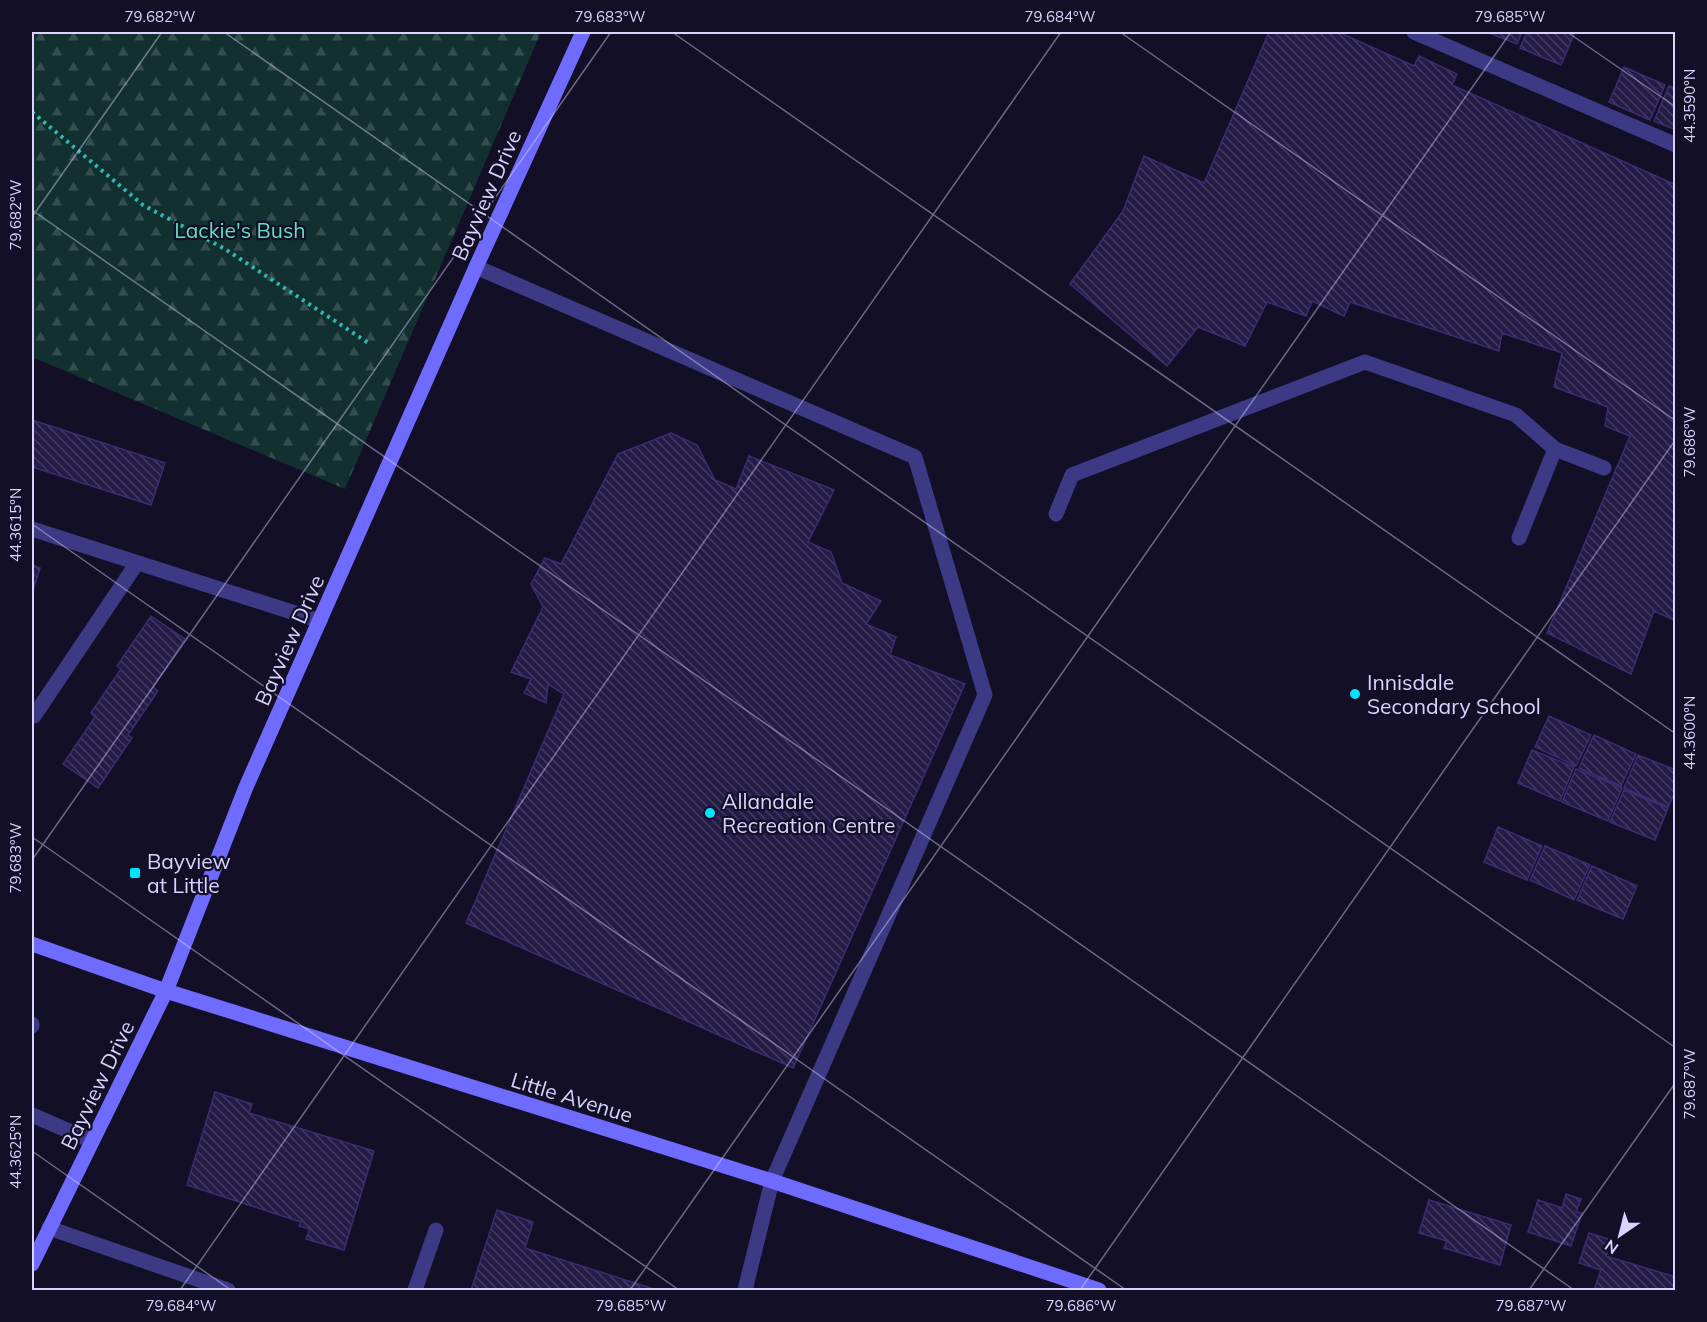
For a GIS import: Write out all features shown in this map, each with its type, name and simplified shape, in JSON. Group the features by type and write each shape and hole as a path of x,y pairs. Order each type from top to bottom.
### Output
{"street":[{"name":"Bayview Drive","path":"32,1264 166,992 246,787 582,32"},
{"name":"Little Avenue","path":"32,944 166,992 772,1181 1099,1290"}],"lane":[{"path":"1414,32 1676,145"},
{"path":"476,267 915,457 985,695 772,1181 745,1290"},
{"path":"1056,514 1072,475 1365,362 1516,415 1556,449 1604,468"},
{"path":"1519,538 1556,449"},
{"path":"32,529 320,621"},
{"path":"32,715 34,716 137,563"},
{"path":"32,1115 92,1141"},
{"path":"49,1228 228,1290"},
{"path":"415,1290 436,1230"}],"path":[{"path":"32,112 143,205 225,249 370,344"}],"green space":[{"name":"Lackie's Bush","path":"32,32 541,32 345,489 32,357"}],"building":[{"path":"1269,32 1338,32 1414,66 1419,56 1457,74 1452,85 1676,185 1676,621 1654,611 1631,674 1547,633 1630,436 1605,426 1608,407 1554,387 1562,353 1502,333 1499,351 1350,302 1344,316 1312,301 1306,316 1267,302 1245,346 1198,327 1167,366 1070,284 1123,211 1144,156 1204,183"},
{"path":"1487,32 1522,32 1517,44"},
{"path":"1527,32 1575,32 1561,65 1520,48"},
{"path":"1624,67 1665,85 1650,120 1609,102"},
{"path":"1669,86 1676,89 1676,130 1654,121"},
{"path":"32,420 165,463 151,505 32,467"},
{"name":"Allandale Recreation Centre","path":"671,433 697,445 715,480 736,489 749,456 834,490 808,542 831,552 842,583 881,601 866,624 896,637 890,655 965,684 793,1068 466,923 564,694 548,684 546,703 524,693 531,679 511,672 543,607 531,584 545,558 561,564 618,454"},
{"path":"32,565 40,568 32,594"},
{"path":"151,616 185,639 153,687 158,691 128,735 132,738 98,788 63,764 95,717 91,713 121,669 117,666"},
{"path":"1549,716 1591,735 1576,766 1535,747"},
{"path":"1594,735 1636,754 1621,786 1579,768"},
{"path":"1532,750 1574,767 1560,801 1518,783"},
{"path":"1638,755 1676,770 1676,790 1668,807 1624,788"},
{"path":"1576,769 1622,788 1608,821 1562,802"},
{"path":"1624,790 1668,808 1655,840 1610,822"},
{"path":"1498,827 1542,846 1527,880 1484,862"},
{"path":"1545,846 1590,865 1574,900 1530,880"},
{"path":"1592,866 1637,886 1623,919 1577,900"},
{"path":"215,1092 252,1104 249,1113 374,1151 344,1250 306,1239 310,1229 299,1226 301,1222 187,1185"},
{"path":"1566,1194 1581,1199 1576,1212 1582,1213 1571,1246 1528,1232 1538,1200 1562,1208"},
{"path":"1429,1200 1511,1225 1500,1265 1444,1248 1447,1241 1419,1233"},
{"path":"497,1210 533,1222 525,1248 657,1290 471,1290"},
{"path":"1589,1233 1611,1240 1606,1256 1676,1277 1676,1290 1594,1290 1601,1270 1579,1263"}],"place":[{"name":"Innisdale Secondary School","path":"1355,694"},
{"name":"Allandale Recreation Centre","path":"710,813"},
{"name":"Bayview at Little","path":"135,873"}]}
